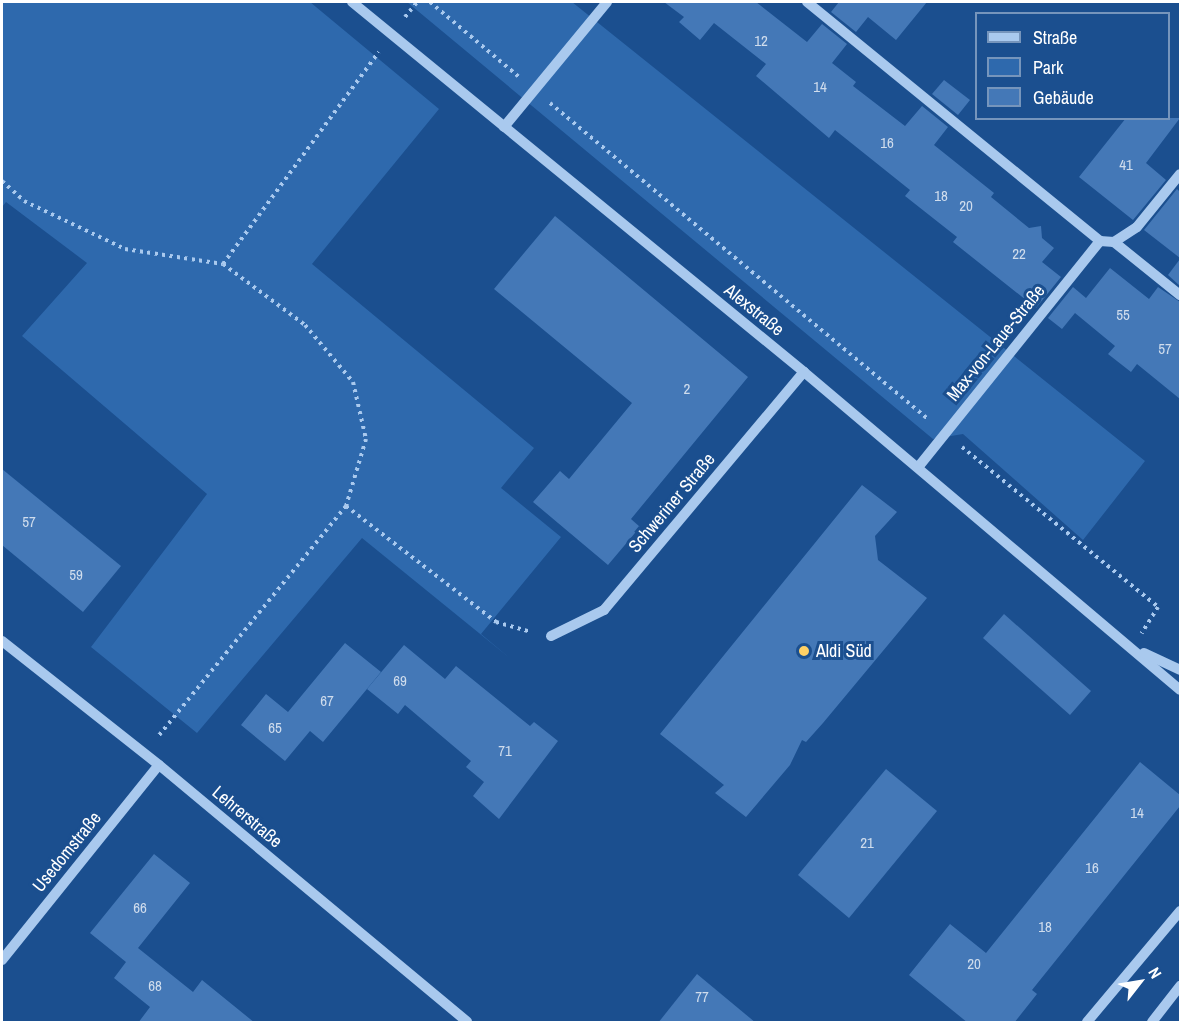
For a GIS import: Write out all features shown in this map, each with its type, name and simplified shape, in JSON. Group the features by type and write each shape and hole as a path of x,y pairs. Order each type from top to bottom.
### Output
{"street":[{"name":"Alexstraße","path":"352,2 804,372 1180,690"},
{"path":"504,127 607,2"},
{"path":"807,2 1100,241 1114,242 1180,295"},
{"path":"1114,242 1137,227 1180,174"},
{"name":"Max-von-Laue-Straße","path":"918,467 1100,241"},
{"name":"Schweriner Straße","path":"551,636 604,610 804,372"},
{"name":"Lehrerstraße","path":"2,642 159,765 467,1023"},
{"name":"Alexstraße","path":"1133,648 1180,670"},
{"name":"Usedomstraße","path":"2,960 159,765"},
{"path":"1087,1023 1180,911"},
{"path":"1152,1023 1180,986"}],"path":[{"path":"430,2 945,433 1158,607 1133,648"},
{"path":"223,264 392,35"},
{"path":"2,181 24,201 125,249 223,264 306,325 353,382 366,439 346,506 144,754"},
{"path":"346,506 496,622 551,636"}],"green space":[{"path":"2,2 310,2 439,109 312,264 534,448 501,488 561,537 481,634 512,660 362,538 197,733 91,647 207,494 22,336 87,263 6,202 2,207"},
{"path":"407,2 572,2 1145,461 1083,540 963,434 933,439"}],"building":[{"path":"664,2 756,2 807,42 822,24 847,44 832,63 856,82 853,86 905,126 922,106 948,127 934,145 994,193 991,197 1029,228 1041,226 1042,238 1054,248 1042,262 1061,277 1036,308 953,242 957,237 905,196 910,190 835,130 829,138 756,76 766,64 714,23 700,40 679,22 684,17"},
{"path":"839,2 927,2 896,40 868,17 856,32 831,12"},
{"path":"944,80 970,100 958,115 932,94"},
{"path":"1180,118 1146,163 1166,180 1133,220 1079,177 1124,120"},
{"path":"1177,189 1180,192 1180,258 1144,230"},
{"path":"555,216 748,377 631,519 640,527 608,565 533,502 560,471 569,479 632,403 494,289"},
{"path":"1180,259 1180,286 1168,275"},
{"path":"1110,268 1149,299 1158,287 1180,302 1180,399 1137,364 1131,372 1108,354 1115,346 1075,313 1062,329 1048,318 1073,287 1086,298"},
{"path":"2,469 121,566 83,612 2,545"},
{"name":"Aldi Süd","path":"862,485 897,512 875,536 878,560 927,598 823,723 806,742 802,740 790,765 746,817 715,793 724,785 660,734"},
{"path":"1004,614 1091,691 1070,715 983,638"},
{"path":"345,643 381,672 323,742 310,731 285,761 241,725 266,694 288,712"},
{"path":"404,645 445,679 456,666 530,726 534,722 558,741 499,819 473,796 484,782 466,767 471,761 405,705 398,714 367,689"},
{"path":"1140,762 1180,795 1180,806 1032,990 1037,994 1014,1023 968,1023 909,975 950,924 986,953"},
{"path":"886,769 937,811 849,918 798,875"},
{"path":"154,854 190,883 138,948 193,992 202,980 255,1023 138,1023 150,1007 114,978 126,962 90,933"},
{"path":"697,974 756,1023 658,1023"}],"place":[{"name":"Aldi Süd","path":"804,651"}]}
